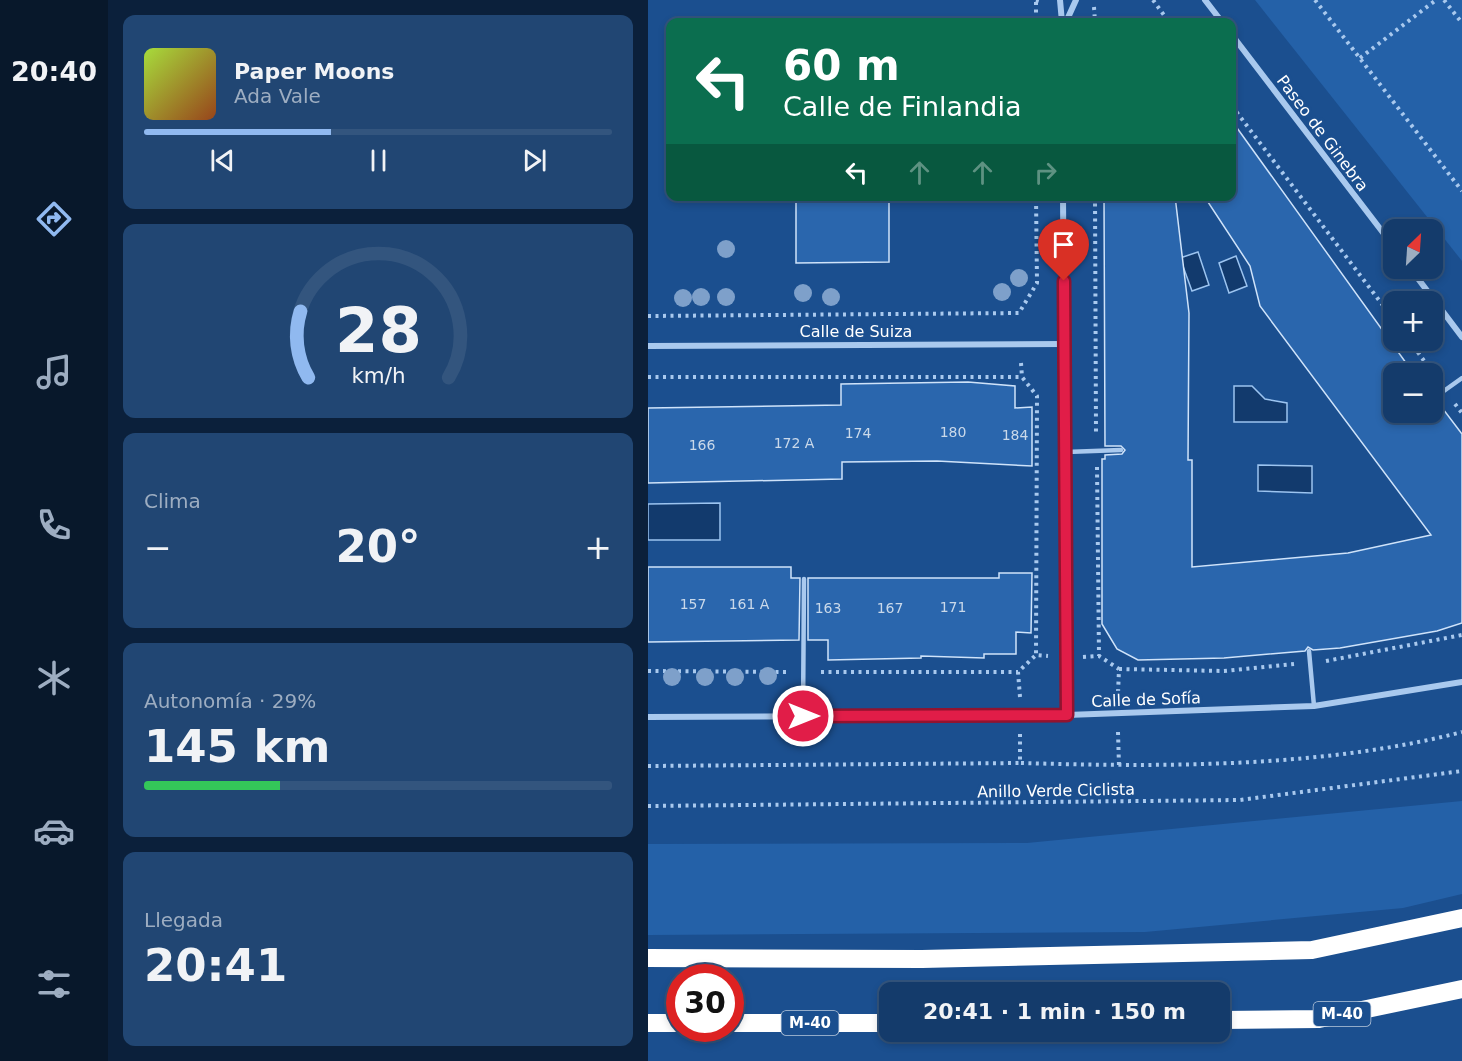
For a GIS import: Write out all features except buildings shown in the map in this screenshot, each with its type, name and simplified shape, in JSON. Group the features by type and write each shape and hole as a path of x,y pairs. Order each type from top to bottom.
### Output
{"highway":[{"path":"648,958 922,959 1312,950 1462,918"},
{"name":"M-40","path":"1230,1020 1319,1019 1462,989"},
{"path":"648,1023 666,1023"},
{"name":"M-40","path":"744,1023 879,1023"}],"street":[{"path":"1060,0 1063,18"},
{"path":"1066,18 1076,0"},
{"path":"1205,0 1219,18"},
{"name":"Paseo de Ginebra","path":"1236,40 1383,233"},
{"path":"1064,201 1067,715"},
{"path":"1418,279 1462,337"},
{"name":"Calle de Suiza","path":"648,346 1064,344"},
{"name":"Calle de Sofía","path":"648,717 1067,715 1314,706 1462,682"}],"lane":[{"path":"1443,392 1462,378"},
{"path":"1066,452 1121,450"},
{"path":"803,716 804,579"},
{"path":"1308,651 1314,706"}],"path":[{"path":"1095,18 1096,0"},
{"path":"1153,0 1166,18"},
{"path":"1315,0 1462,191"},
{"path":"1360,58 1436,0"},
{"path":"1444,0 1462,23"},
{"path":"1036,2 1036,18"},
{"path":"1236,111 1383,305"},
{"path":"648,316 1019,313 1036,283 1036,201"},
{"path":"1095,201 1099,656"},
{"path":"648,377 1022,377 1037,396 1036,655"},
{"path":"648,671 1018,672"},
{"path":"1119,766 1272,759 1370,750 1462,732"},
{"path":"648,766 1020,763"},
{"name":"Anillo Verde Ciclista","path":"648,806 1240,800 1462,771"}],"shaded area":[{"path":"1255,0 1462,0 1462,261 1443,237 1443,219 1429,219"},
{"path":"1198,252 1209,285 1192,291 1180,258"},
{"path":"1236,256 1247,286 1229,293 1219,263"},
{"path":"1234,386 1252,386 1265,399 1287,403 1287,422 1234,422"},
{"path":"1258,465 1312,466 1312,493 1258,491"},
{"path":"720,503 720,540 648,540 648,504"},
{"path":"1462,801 1462,894 1403,908 1145,932 648,935 648,844 1027,843"}],"route":[{"path":"803,716 1067,715 1064,281"}]}
